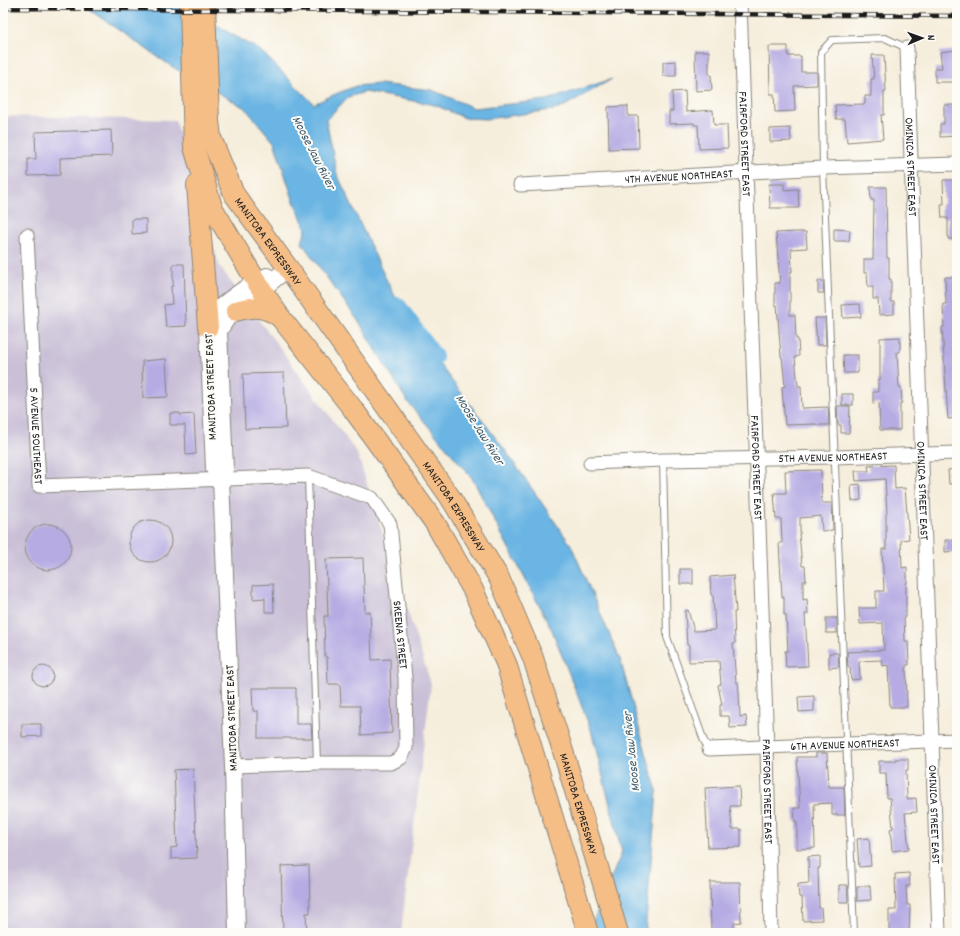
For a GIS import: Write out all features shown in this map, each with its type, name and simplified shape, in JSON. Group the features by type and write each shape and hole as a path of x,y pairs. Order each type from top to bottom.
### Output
{"main road":[{"path":"190,3 201,122"},
{"path":"201,122 205,3"},
{"name":"MANITOBA EXPRESSWAY","path":"201,122 194,147 212,207 259,286 280,317 353,409 435,523 473,590 506,664 588,933"},
{"name":"MANITOBA EXPRESSWAY","path":"201,122 211,138 234,194 450,497 499,578 533,658 618,933"},
{"path":"194,147 208,327"},
{"path":"236,311 246,308 262,308 272,311 280,317"}],"street":[{"name":"FAIRFORD STREET EAST","path":"740,3 767,747 771,933"},
{"name":"OMINICA STREET EAST","path":"907,48 939,933"},
{"name":"4TH AVENUE NORTHEAST","path":"520,185 823,168 957,164"},
{"name":"5 AVENUE SOUTHEAST","path":"26,234 39,486 218,479"},
{"name":"MANITOBA STREET EAST","path":"237,933 233,766 218,479 214,469 208,327 213,315 222,306 288,268"},
{"name":"MANITOBA STREET EAST","path":"218,479 226,468 219,332 226,320 259,286"},
{"name":"5TH AVENUE NORTHEAST","path":"590,463 957,453"},
{"path":"218,479 308,476"},
{"name":"SKEENA STREET","path":"233,766 317,763 391,763 401,758 406,748 405,678 390,524 372,498 308,476"},
{"name":"6TH AVENUE NORTHEAST","path":"709,749 957,740"}],"lane":[{"path":"854,933 823,168 821,52 832,40 885,38 907,48"},
{"path":"663,460 667,637 704,741 709,749"},
{"path":"308,476 317,763"}],"shaded area":[{"path":"3,116 175,120 220,267 357,453 431,684 401,933 3,933"}],"water":[{"path":"87,3 181,3 260,50 314,104 356,86 379,84 432,90 474,108 547,100 612,79 559,109 487,119 465,118 435,105 365,92 348,97 326,120 337,174 387,281 413,330 505,450 571,545 620,659 657,792 645,933 588,933 622,852 591,730 552,630 472,478 407,401 359,322 302,243 306,229 293,199 274,142 245,108 171,66 91,11"}],"building":[{"path":"769,46 788,46 788,56 801,56 801,72 817,72 817,85 794,86 795,111 775,112 774,94 770,94"},
{"path":"956,50 957,82 935,82 935,68 942,68 940,52"},
{"path":"695,51 709,51 709,75 711,75 712,90 696,91"},
{"path":"872,55 884,55 886,92 884,92 884,115 881,115 883,139 847,142 845,119 836,119 835,105 865,104 865,96 871,96 871,79 874,79"},
{"path":"676,61 676,76 663,76 663,62"},
{"path":"685,91 686,112 713,110 714,125 727,125 728,148 699,149 698,125 694,125 694,123 669,124 669,111 673,111 672,92"},
{"path":"944,105 957,105 957,136 940,137 940,124 944,124"},
{"path":"628,106 628,116 638,116 639,148 609,149 608,107"},
{"path":"790,128 791,141 770,142 770,129"},
{"path":"111,130 112,156 60,158 60,175 28,176 28,159 36,159 35,132"},
{"path":"943,180 957,180 957,239 948,239 948,218 942,218 941,204 944,204"},
{"path":"769,184 784,184 784,190 798,189 799,208 770,208"},
{"path":"870,187 886,187 887,258 889,258 891,302 894,302 894,314 879,315 878,299 873,299 873,287 868,287 867,273 864,273 864,259 873,259 874,200 871,200"},
{"path":"132,219 146,219 146,233 132,234"},
{"path":"834,229 850,230 849,241 834,241"},
{"path":"806,232 807,248 791,249 792,272 790,272 790,315 795,315 796,339 798,339 799,356 795,357 798,386 801,386 802,408 828,407 829,425 785,425 782,387 785,386 777,305 775,305 775,283 780,283 776,233"},
{"path":"173,264 184,264 186,326 166,327 164,305 172,304 171,286 173,286"},
{"path":"945,277 957,277 957,418 948,419 942,327 944,327 943,304 946,304"},
{"path":"818,281 823,281 824,293 818,293"},
{"path":"860,304 861,317 843,318 842,305"},
{"path":"815,318 825,318 826,345 817,345"},
{"path":"900,337 900,352 897,352 899,387 901,387 902,403 900,403 900,430 880,430 879,403 873,404 873,392 878,392 878,380 880,380 880,338"},
{"path":"843,355 858,355 858,373 844,373"},
{"path":"166,359 168,397 143,398 142,361"},
{"path":"284,373 286,428 245,429 243,374"},
{"path":"842,394 853,394 853,405 842,405"},
{"path":"837,406 850,406 849,433 841,433 841,425 838,425"},
{"path":"170,413 180,413 180,415 194,414 196,454 186,455 185,425 170,425"},
{"path":"894,465 895,489 905,488 909,539 901,540 902,568 907,567 906,616 904,616 905,641 908,641 909,665 906,665 907,707 890,707 888,665 883,666 882,660 859,661 860,679 851,680 847,652 884,650 883,623 860,624 859,608 876,608 876,591 884,591 882,549 886,549 887,513 885,479 856,481 855,471 869,471 868,466"},
{"path":"957,469 957,484 949,484 948,470"},
{"path":"821,470 822,503 832,503 833,530 822,531 821,516 800,518 799,534 802,566 805,566 806,581 803,581 803,600 807,599 808,614 805,614 808,666 786,667 785,651 788,651 786,615 784,615 784,597 782,597 779,543 782,543 781,519 776,519 774,493 786,493 785,471"},
{"path":"860,484 861,500 852,501 851,485"},
{"path":"146,520 154,520 162,523 168,529 171,541 168,553 162,559 154,562 146,562 138,559 132,553 129,545 129,537 132,529 138,523"},
{"path":"48,524 61,528 67,534 71,547 67,560 61,566 48,570 35,566 29,560 25,547 29,534 35,528"},
{"path":"945,540 957,540 957,551 945,552"},
{"path":"363,558 365,612 370,612 372,660 390,659 392,733 361,735 360,706 341,706 340,684 328,684 327,657 325,657 324,616 328,616 326,559"},
{"path":"680,569 693,569 693,584 680,584"},
{"path":"733,575 736,612 734,612 735,644 733,644 736,682 738,682 740,717 746,716 747,727 730,728 729,716 720,716 720,705 722,705 718,685 721,684 719,661 689,662 689,645 687,645 685,611 688,610 694,631 715,630 713,595 711,595 710,577"},
{"path":"273,584 274,612 265,612 265,598 253,599 253,585"},
{"path":"826,618 837,618 837,633 826,633"},
{"path":"829,653 838,653 839,667 829,668"},
{"path":"43,666 50,669 53,676 50,683 43,686 36,683 33,676 36,669"},
{"path":"252,688 296,688 296,724 311,724 312,738 258,738 258,711 253,711"},
{"path":"814,696 814,711 799,712 798,697"},
{"path":"22,724 41,724 41,736 22,737"},
{"path":"816,753 827,753 829,787 844,787 845,815 832,815 832,803 814,804 815,848 797,849 797,822 795,822 794,808 800,808 797,757 816,757"},
{"path":"895,759 908,759 908,770 906,770 907,799 916,798 917,812 905,813 909,849 892,851 890,829 893,828 890,798 887,798 886,773 879,773 879,761 895,761"},
{"path":"193,769 197,858 171,859 171,848 177,847 174,770"},
{"path":"739,786 740,806 730,806 732,829 741,829 741,847 708,848 705,788"},
{"path":"869,838 871,866 859,867 857,839"},
{"path":"820,856 820,868 818,868 819,908 821,908 822,920 803,921 802,897 799,897 798,884 809,883 808,857"},
{"path":"309,865 310,913 306,913 307,933 283,933 281,866"},
{"path":"909,873 910,886 906,886 907,905 910,905 909,933 889,933 889,910 896,910 895,874"},
{"path":"710,882 740,882 741,922 734,923 734,933 711,933"},
{"path":"839,885 847,885 848,902 839,902"},
{"path":"857,886 870,886 871,900 857,901"}],"waterway":[{"name":"Moose Jaw River","path":"397,307 433,357"}],"railway":[{"path":"3,8 957,16"}]}
